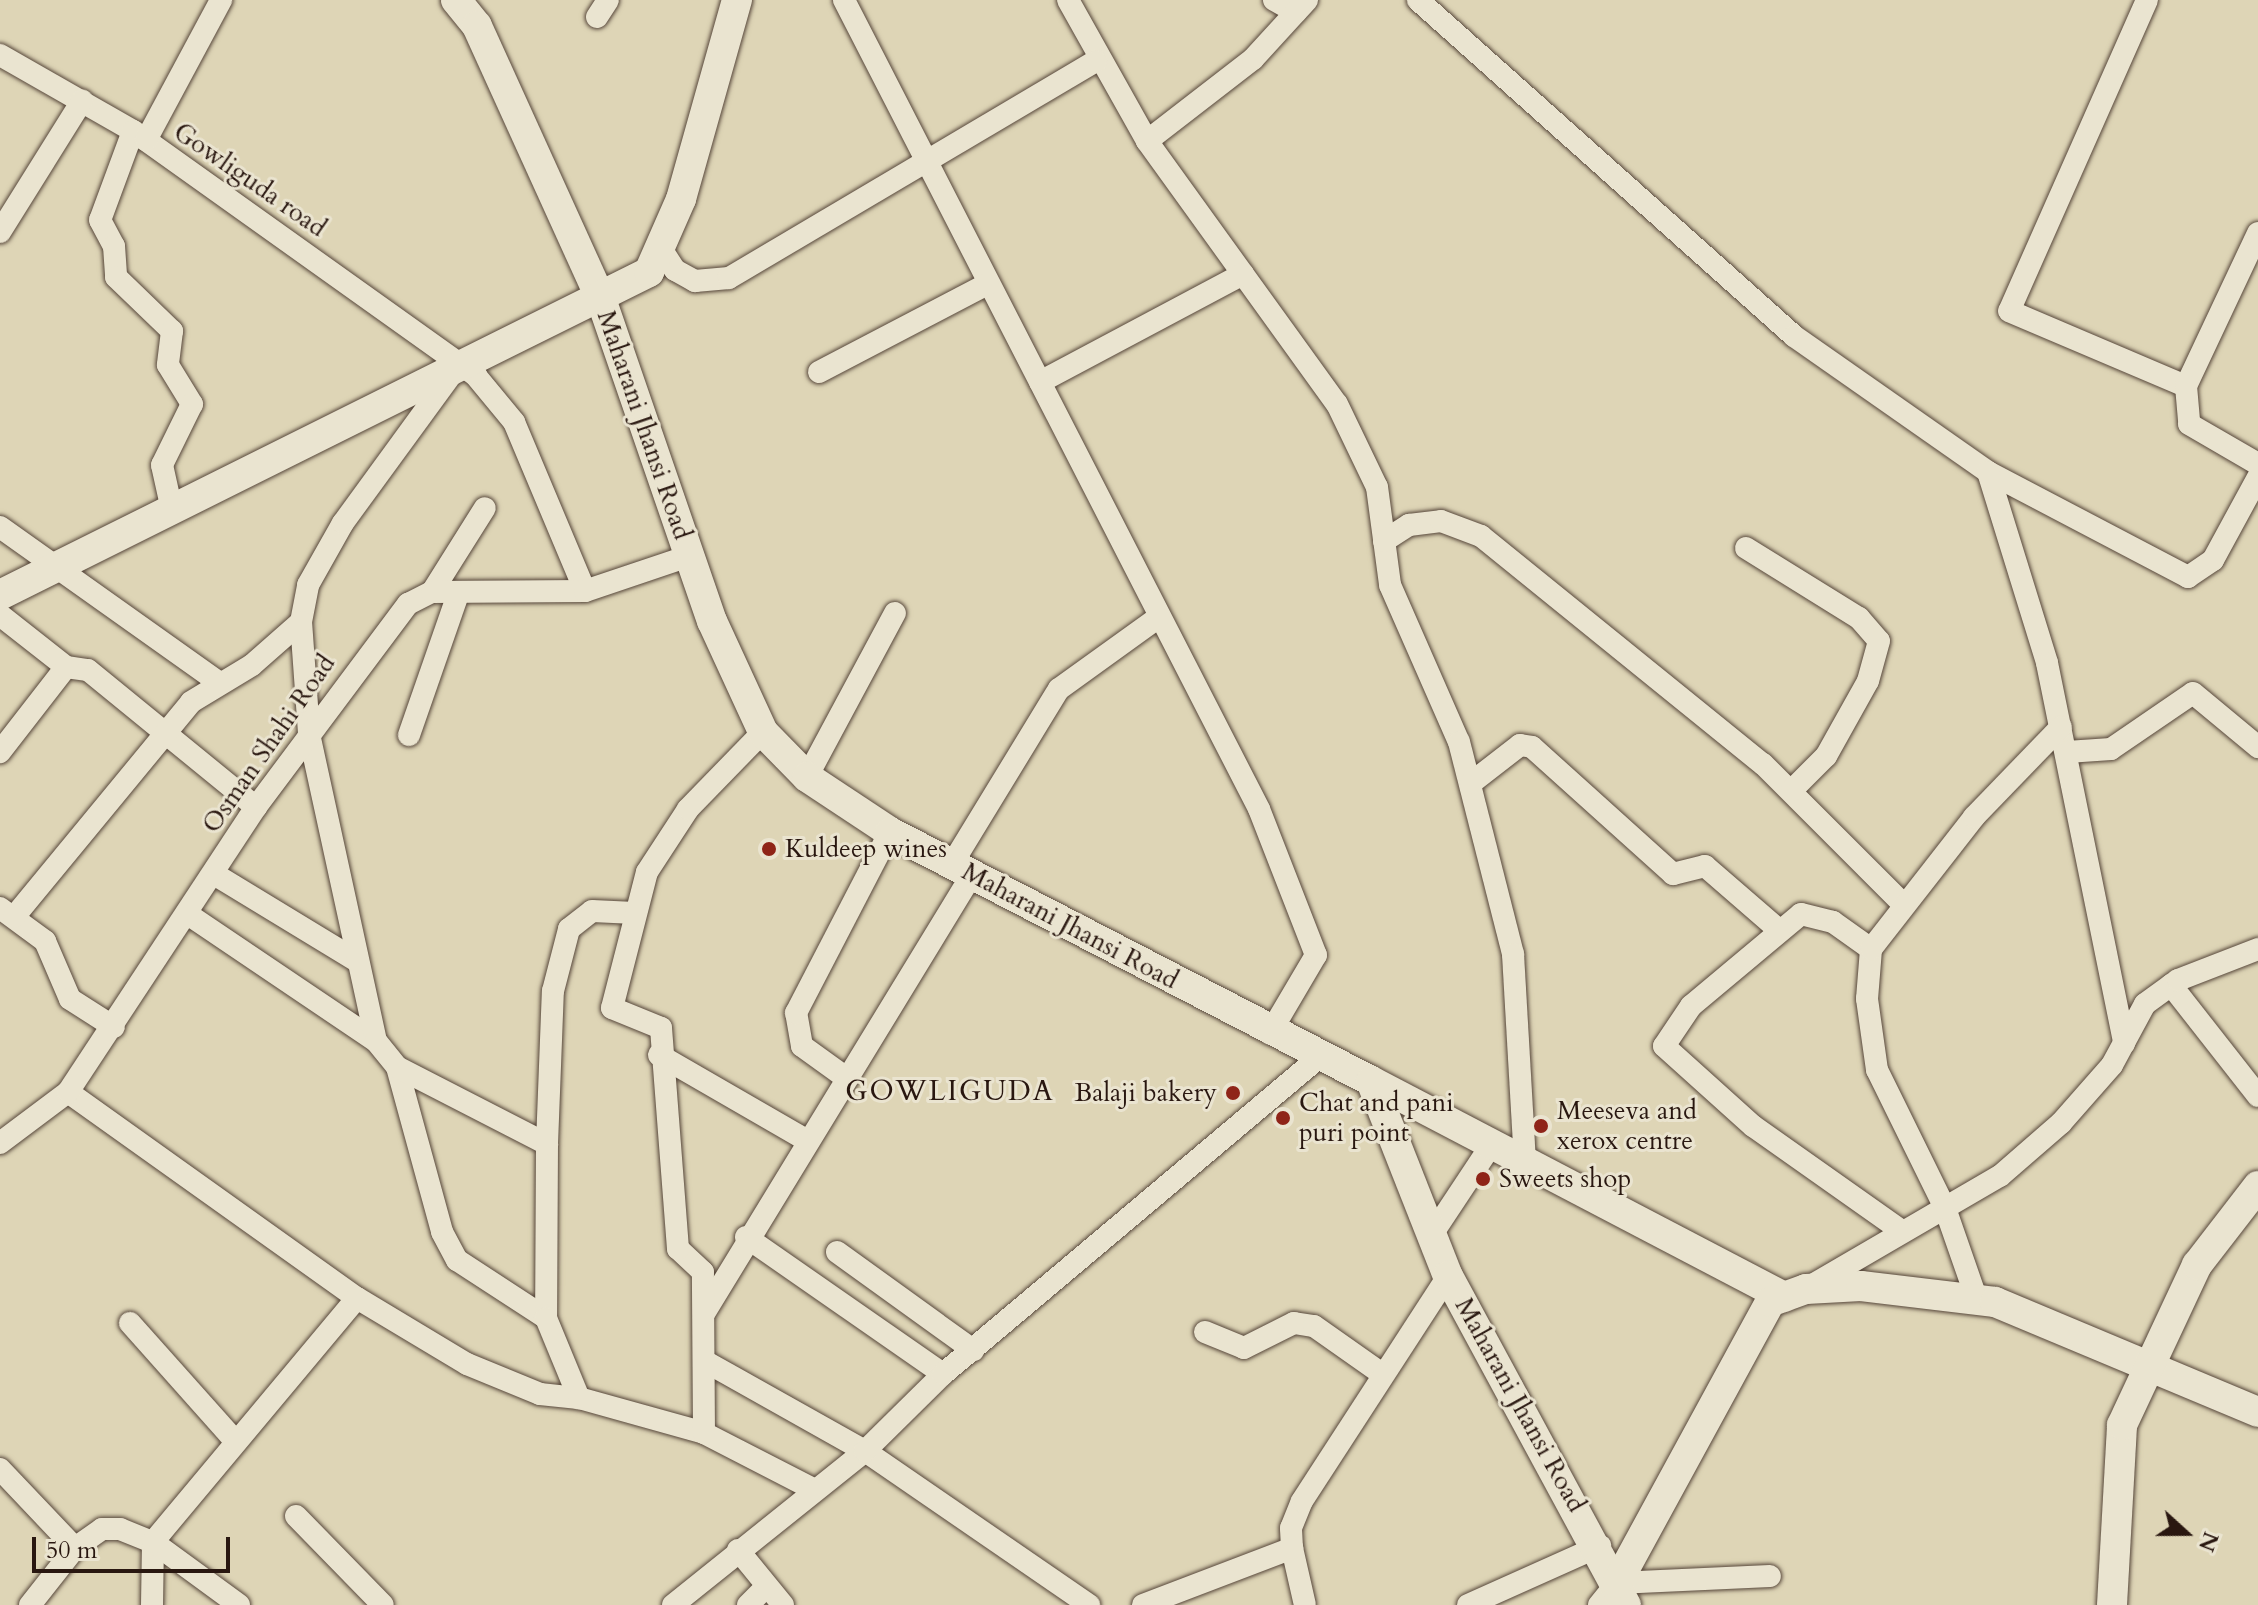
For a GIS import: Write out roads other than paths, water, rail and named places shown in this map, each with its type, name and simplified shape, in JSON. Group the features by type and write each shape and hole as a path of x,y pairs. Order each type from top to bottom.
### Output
{"street":[{"path":"172,510 162,465 192,404 168,365 172,331 116,277 114,246 100,220 140,135 221,0"},
{"name":"Maharani Jhansi Road","path":"456,0 477,26 601,299 689,556 763,732 807,777 890,832 1270,1033 1371,1081 1448,1276 1600,1546 1614,1598"},
{"path":"0,595 460,363 601,299 649,272 662,250 737,0"},
{"path":"844,0 1259,809 1316,955 1270,1033"},
{"path":"1147,141 1253,59 1301,6 1274,0"},
{"path":"1418,0 1794,336 1988,472 2188,577 2213,560 2258,477"},
{"path":"2147,0 2009,311 2186,386"},
{"path":"1071,1 1096,61 1147,141 1337,404 1377,487 1390,585 1453,724 1471,783 1513,954 1525,1161"},
{"name":"Gowliguda road","path":"0,55 140,135 460,363 509,414 585,591"},
{"path":"662,250 675,270 695,281 729,278 928,166 1096,61"},
{"path":"0,232 82,101"},
{"path":"2258,233 2186,386 2189,424 2258,464"},
{"path":"1040,382 1243,274"},
{"path":"819,372 987,284"},
{"path":"376,1041 309,733 301,622 308,585 343,523 460,363"},
{"path":"1988,472 2067,752 2124,1043"},
{"path":"485,508 432,592 585,591 689,556"},
{"path":"1384,541 1409,525 1441,521 1481,536 1792,790 1901,902"},
{"path":"0,527 61,565 217,681"},
{"path":"1746,548 1859,618 1879,641 1868,681 1826,756 1792,790"},
{"name":"Osman Shahi Road","path":"0,1143 68,1092 189,915 256,807 309,733 392,620 432,592"},
{"path":"409,735 458,594"},
{"path":"807,777 895,613"},
{"path":"0,615 66,667 88,670 256,807"},
{"path":"704,1315 746,1237 845,1077 1059,689 1159,617"},
{"path":"114,1027 70,999 45,941 7,912 163,734 217,681 252,665 301,622"},
{"path":"0,752 66,667"},
{"path":"2067,752 2111,749 2193,693 2258,747"},
{"path":"1977,1300 1945,1208 1877,1070 1867,999 1871,949 1901,902 2061,727"},
{"path":"704,1433 708,1363 703,1272 678,1249 678,1180 659,1055 661,1028 612,1008 647,872 688,809 763,732"},
{"path":"1471,783 1520,745 1532,747 1673,874 1705,866 1779,930"},
{"path":"845,1077 802,1046 796,1013 890,832"},
{"path":"214,874 357,961"},
{"path":"579,1398 546,1318 547,1144 553,991 569,929 592,911 635,913"},
{"path":"1871,949 1817,914 1801,914 1691,1006 1664,1046 1753,1126 1902,1231"},
{"path":"189,915 376,1041 397,1067 442,1232 457,1260 546,1318"},
{"path":"1614,1598 1717,1392 1770,1302 1795,1293 2000,1176 2061,1123 2124,1043 2145,1004 2171,985 2258,949"},
{"path":"2171,985 2258,1096"},
{"path":"659,1055 806,1140"},
{"path":"673,1605 811,1488 865,1451 943,1374 1321,1056"},
{"path":"397,1067 547,1144"},
{"path":"1371,1081 1525,1161 1795,1293 1861,1286 1977,1300 2146,1362 2258,1412"},
{"path":"68,1092 357,1298 467,1364 540,1394 579,1398 704,1433 811,1488"},
{"path":"1431,1236 1492,1144"},
{"path":"2117,1603 2122,1425 2146,1362 2197,1265 2258,1186"},
{"path":"746,1237 943,1374"},
{"path":"837,1252 973,1350"},
{"path":"1305,1605 1292,1548 1291,1528 1302,1501 1448,1276"},
{"path":"152,1605 153,1542 357,1298"},
{"path":"130,1323 235,1441"},
{"path":"1205,1332 1244,1348 1294,1323 1314,1326 1382,1374"},
{"path":"708,1363 865,1451 1089,1605"},
{"path":"0,1469 75,1548"},
{"path":"296,1516 383,1605"},
{"path":"36,1603 75,1548 102,1529 153,1542 239,1605"},
{"path":"1468,1605 1600,1546"},
{"path":"1143,1605 1292,1548"},
{"path":"738,1550 783,1605"},
{"path":"1614,1598 1770,1576"},
{"path":"748,1605 766,1587"}],"place":[{"name":"Kuldeep wines","path":"769,849"},
{"name":"Balaji bakery","path":"1233,1093"},
{"name":"Chat and pani puri point","path":"1283,1118"},
{"name":"Meeseva and xerox centre","path":"1541,1126"},
{"name":"Sweets shop","path":"1483,1179"}],"district":[{"name":"GOWLIGUDA","path":"950,1091"}]}
